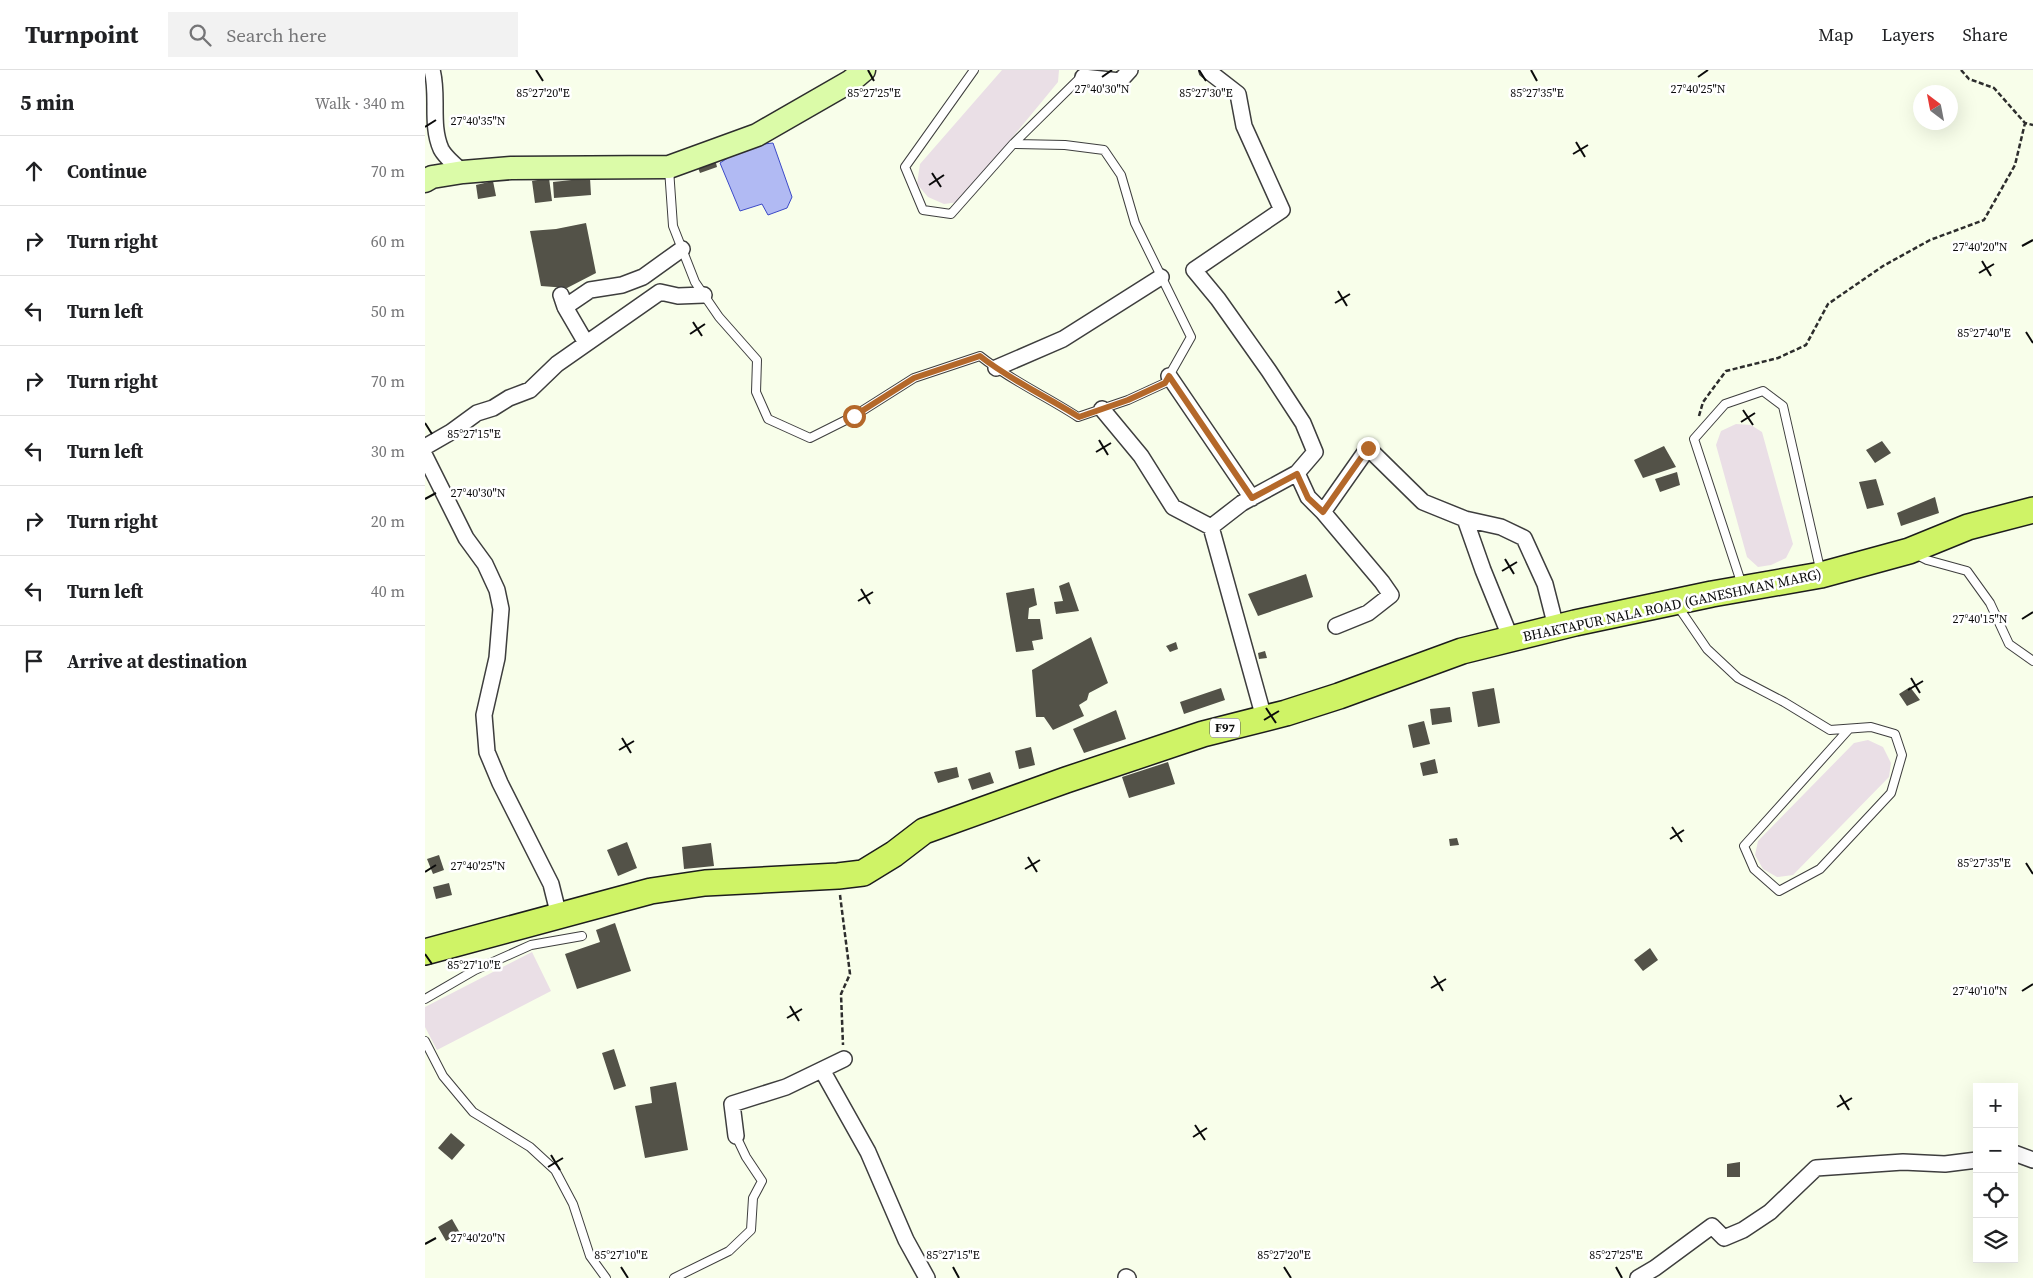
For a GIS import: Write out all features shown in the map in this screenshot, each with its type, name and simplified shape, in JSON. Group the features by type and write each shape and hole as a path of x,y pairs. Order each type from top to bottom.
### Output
{"main road":[{"path":"425,181 433,177 463,172 511,168 669,167 757,135 851,82 864,70"},
{"name":"BHAKTAPUR NALA ROAD (GANESHMAN MARG)","path":"425,952 651,891 705,883 863,873 894,854 924,831 1066,780 1203,734 1286,713 1463,651 1557,627 1675,602 1821,575 1909,551 1968,527 2033,510"}],"street":[{"path":"432,70 435,118 442,150 463,172"},
{"path":"1084,74 1120,81 1130,70"},
{"path":"1207,70 1238,94 1244,126 1282,210 1194,270 1269,371 1303,422 1315,452 1297,474 1242,503 1211,527"},
{"path":"586,343 563,301 590,290 623,285 643,277 682,250"},
{"path":"996,368 1063,339 1161,277"},
{"path":"425,447 451,432 477,412 493,408 509,398 530,390 557,364 660,292 678,296 704,295"},
{"path":"1169,376 1252,498"},
{"path":"1102,409 1141,456 1173,507 1211,527 1264,718"},
{"path":"1323,512 1368,448 1423,502 1465,519 1501,527 1524,538 1545,584 1557,627"},
{"path":"425,456 466,538 485,564 497,590 501,609 497,658 484,715 487,752 500,783 551,884 559,916"},
{"path":"1297,474 1308,498 1323,512 1391,595 1368,613 1336,626"},
{"path":"1465,519 1511,639"},
{"path":"736,1136 732,1104 786,1087 844,1059"},
{"path":"822,1070 868,1152 906,1240 927,1278"},
{"path":"2018,1154 2033,1160"},
{"path":"1638,1278 1655,1268 1712,1226 1724,1238 1743,1230 1770,1212 1816,1168 1903,1162 1945,1164 1973,1160"}],"lane":[{"path":"974,70 905,167 923,210 951,214 1013,144 1084,74"},
{"path":"669,167 673,226 695,282 719,317 757,360 756,392 768,419 810,438 854,416 914,378 980,356 996,368 1079,417 1128,400 1165,383 1191,337 1135,223 1121,175 1104,150 1065,145 1013,144"},
{"path":"1744,590 1694,439 1725,404 1763,391 1783,406 1821,575"},
{"path":"1909,551 1927,560 1967,571 1990,603 2009,644 2033,661"},
{"path":"1675,602 1707,649 1738,678 1784,702 1830,730 1871,727 1895,734 1901,755 1891,793 1820,869 1779,891 1754,869 1744,846 1849,729"},
{"path":"425,999 475,970 531,945 582,936"},
{"path":"425,1042 443,1076 473,1112 530,1147 555,1170 573,1204 590,1256 606,1278"},
{"path":"674,1278 729,1251 751,1230 753,1198 762,1181 746,1157 736,1136"}],"path":[{"path":"1961,70 1969,78 1994,88 2025,123 2033,124"},
{"path":"1694,439 1703,402 1726,371 1778,358 1805,345 1828,304 1883,266 1923,244 1984,220 2015,165 2025,123"},
{"path":"838,876 849,974 841,994 844,1059"}],"shaded area":[{"path":"1002,70 1059,70 1058,82 959,202 944,204 928,197 917,184 920,164"},
{"path":"1736,424 1751,425 1762,432 1793,544 1786,558 1771,565 1758,567 1747,557 1716,445 1721,431"},
{"path":"1868,740 1883,747 1891,763 1889,777 1793,875 1777,877 1763,869 1755,855 1758,841 1854,743"},
{"path":"532,952 551,991 437,1050 425,1027 425,1007"}],"water":[{"path":"773,143 792,197 787,208 768,215 762,204 740,211 720,163 746,146"}],"building":[{"path":"715,159 717,167 700,173 697,165"},
{"path":"549,178 552,201 535,203 532,181"},
{"path":"590,178 591,195 554,198 553,182"},
{"path":"493,181 496,196 478,199 476,185"},
{"path":"586,223 596,273 567,288 541,286 530,231 556,229"},
{"path":"1882,441 1891,453 1875,463 1866,450"},
{"path":"1664,446 1676,467 1643,478 1634,460"},
{"path":"1677,472 1680,485 1660,492 1655,479"},
{"path":"1876,479 1884,505 1867,509 1859,482"},
{"path":"1935,497 1939,513 1901,526 1897,513"},
{"path":"1306,574 1313,597 1258,616 1248,594"},
{"path":"1069,582 1079,611 1056,614 1054,602 1063,601 1059,586"},
{"path":"1034,588 1037,605 1029,608 1028,619 1040,619 1043,639 1032,641 1034,650 1016,652 1006,593"},
{"path":"1091,637 1108,683 1089,693 1087,700 1079,705 1084,716 1053,730 1044,717 1036,717 1032,670"},
{"path":"1176,642 1178,649 1170,652 1166,646"},
{"path":"1265,651 1267,658 1259,659 1258,653"},
{"path":"1910,687 1920,700 1907,706 1899,694"},
{"path":"1221,688 1225,700 1184,714 1180,702"},
{"path":"1494,688 1500,723 1478,727 1472,692"},
{"path":"1450,707 1452,722 1432,725 1430,709"},
{"path":"1116,710 1126,739 1084,753 1073,729"},
{"path":"1424,721 1430,744 1413,748 1408,725"},
{"path":"1031,747 1035,765 1019,769 1015,751"},
{"path":"1435,759 1438,773 1423,776 1420,763"},
{"path":"1168,762 1175,784 1129,798 1122,777"},
{"path":"957,767 959,777 938,783 934,772"},
{"path":"990,772 994,783 972,790 968,779"},
{"path":"1457,838 1459,845 1450,846 1449,839"},
{"path":"627,842 637,868 618,876 607,850"},
{"path":"711,843 714,866 684,869 682,847"},
{"path":"439,855 444,870 433,874 427,859"},
{"path":"449,883 452,895 436,899 433,887"},
{"path":"615,923 631,971 577,989 565,954 600,942 596,930"},
{"path":"1650,948 1658,960 1643,971 1634,960"},
{"path":"614,1049 626,1086 614,1090 602,1053"},
{"path":"676,1082 688,1150 645,1158 635,1106 652,1103 650,1087"},
{"path":"451,1133 465,1145 452,1160 438,1148"},
{"path":"1740,1162 1740,1177 1727,1177 1727,1164"},
{"path":"452,1219 460,1233 446,1241 438,1227"}],"route":[{"path":"854,416 914,378 980,356 1003,374 1045,396 1079,417 1128,400 1165,383 1169,376 1252,498 1297,474 1308,498 1323,512 1368,448"}]}
